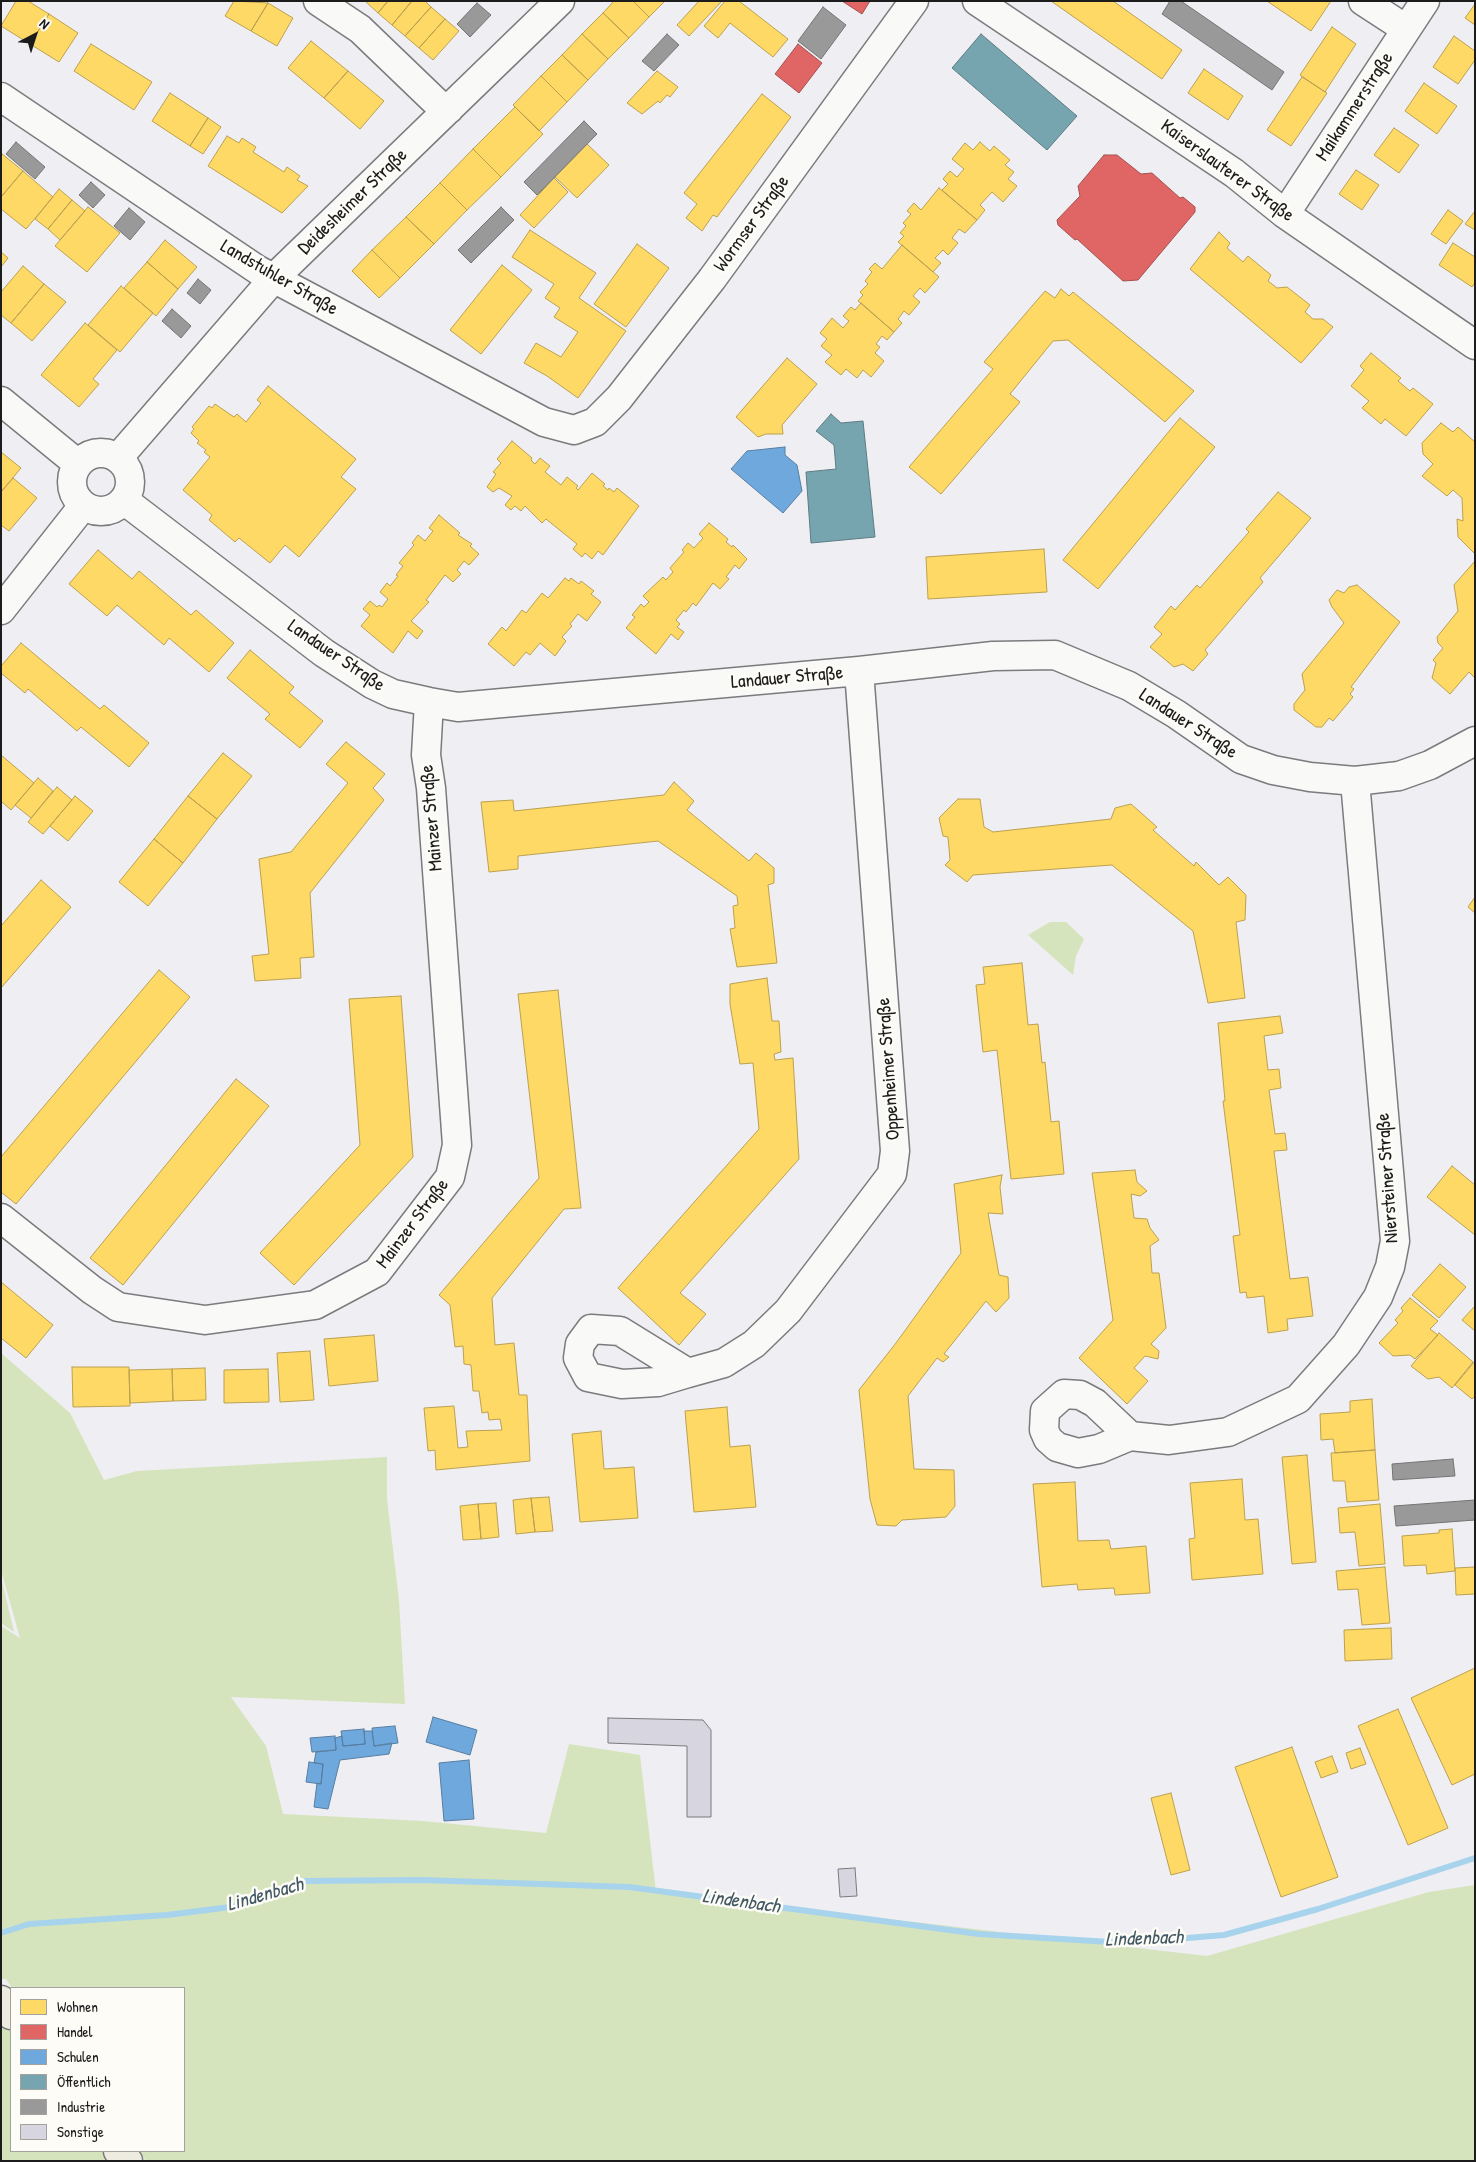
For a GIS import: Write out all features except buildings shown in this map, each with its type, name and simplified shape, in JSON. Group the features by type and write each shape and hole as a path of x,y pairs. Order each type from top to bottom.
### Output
{"main road":[{"path":"1,2000 10,2014"},
{"path":"119,2152 128,2161"}],"street":[{"path":"318,1 360,29 437,103 449,109"},
{"name":"Deidesheimer Straße","path":"118,458 274,278 560,1"},
{"name":"Wormser Straße","path":"574,430 595,422 618,398 712,279 895,30 914,1"},
{"name":"Kaiserslauterer Straße","path":"977,1 1234,173 1285,214 1473,341"},
{"path":"1363,1 1406,29"},
{"name":"Maikammerstraße","path":"1285,214 1425,1"},
{"name":"Landstuhler Straße","path":"1,97 258,270 544,422 574,430"},
{"path":"1,401 78,464"},
{"path":"97,453 108,453 118,458 126,467 130,478 130,490 125,501 116,508 105,512 93,511 83,506 75,497 72,486 73,474 78,464 86,457 97,453"},
{"name":"Landauer Straße","path":"125,501 324,653 372,684 393,694 429,702 458,707 859,671 993,656 1055,655 1128,686 1176,714 1241,759 1272,770 1310,777 1355,781 1399,776 1430,765 1475,741"},
{"path":"1,610 83,506"},
{"name":"Oppenheimer Straße","path":"688,1373 724,1363 754,1344 788,1311 892,1174 895,1151 859,671"},
{"name":"Mainzer Straße","path":"1,1218 92,1290 118,1307 205,1320 315,1305 377,1272 450,1177 457,1145 431,788 426,756 429,702"},
{"name":"Niersteiner Straße","path":"1130,1436 1169,1440 1228,1432 1298,1399 1346,1346 1378,1297 1390,1267 1395,1241 1355,781"}],"green space":[{"path":"1050,922 1066,922 1084,939 1076,956 1073,975 1028,935"},
{"path":"1,1353 70,1413 104,1480 137,1471 387,1457 387,1499 399,1600 405,1704 231,1697 266,1746 283,1814 423,1821 546,1833 569,1744 640,1755 656,1892 1207,1956 1429,1892 1475,1885 1475,2161 146,2161 139,2152 185,2152 185,1987 11,1987 6,1979 1,1979 1,1626 20,1638 1,1570"},
{"path":"1,1577 14,1632 1,1623"},
{"path":"1,2008 10,2021 10,2152 106,2152 112,2161 1,2161"}],"waterway":[{"name":"Lindenbach","path":"1,1933 29,1924 167,1915 246,1905 303,1881 422,1880 629,1887 979,1934 1127,1943 1224,1935 1318,1909 1475,1858"}]}
